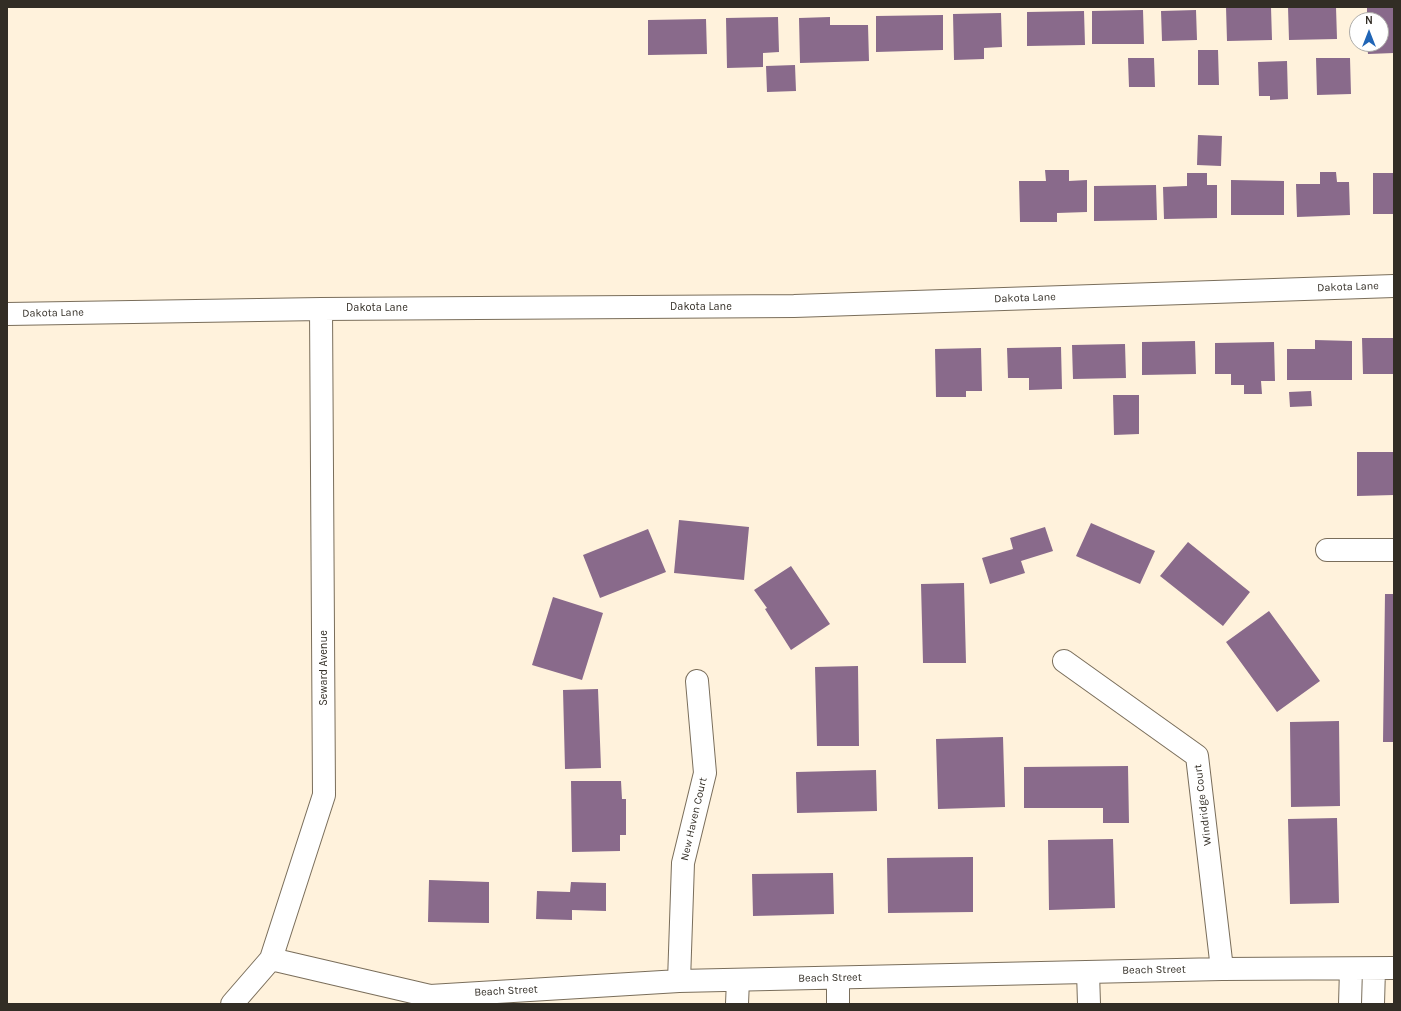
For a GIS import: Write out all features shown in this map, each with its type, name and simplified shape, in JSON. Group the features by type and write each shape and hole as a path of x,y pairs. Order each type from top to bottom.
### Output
{"street":[{"name":"Dakota Lane","path":"7,314 322,309 794,306 1394,286"},
{"name":"Seward Avenue","path":"232,1004 271,959 324,795 322,309"},
{"path":"1327,550 1394,550"},
{"name":"Windridge Court","path":"1064,661 1197,756 1222,968"},
{"name":"New Haven Court","path":"679,981 683,863 705,774 697,681"},
{"name":"Beach Street","path":"271,959 430,996 679,981 1222,968 1384,968"},
{"path":"1350,968 1350,1004"},
{"path":"1373,1004 1384,968"},
{"path":"1088,972 1089,1004"},
{"path":"838,978 838,1004"},
{"path":"737,1004 738,980"}],"building":[{"path":"1226,7 1271,7 1272,40 1227,41"},
{"path":"1288,7 1336,7 1337,39 1289,40"},
{"path":"1367,7 1394,7 1394,53 1368,54 1368,52 1389,52 1389,12 1367,12"},
{"path":"1143,10 1144,44 1092,44 1092,11"},
{"path":"1196,10 1197,40 1162,41 1161,11"},
{"path":"1084,11 1085,45 1027,46 1027,12"},
{"path":"1001,13 1002,47 984,48 984,59 954,60 953,14"},
{"path":"943,15 943,50 876,52 876,16"},
{"path":"778,17 779,52 763,53 763,67 727,68 726,18"},
{"path":"830,17 830,25 868,25 869,61 800,63 799,18"},
{"path":"706,19 707,54 648,55 648,20"},
{"path":"1198,50 1218,50 1219,85 1198,85"},
{"path":"1128,58 1154,58 1155,87 1129,87"},
{"path":"1316,58 1350,58 1351,94 1317,95"},
{"path":"1287,61 1288,99 1270,100 1270,96 1259,96 1258,62"},
{"path":"795,65 796,91 767,92 766,66"},
{"path":"1198,135 1222,136 1221,166 1197,165"},
{"path":"1045,170 1069,170 1069,181 1087,180 1087,212 1057,213 1057,222 1020,222 1019,181 1046,181"},
{"path":"1320,172 1336,172 1337,182 1349,182 1350,215 1297,217 1296,184 1320,184"},
{"path":"1187,173 1207,173 1207,185 1217,185 1217,218 1164,219 1163,187 1187,186"},
{"path":"1373,173 1394,173 1394,214 1373,214"},
{"path":"1231,180 1284,181 1284,215 1231,215"},
{"path":"1156,185 1157,220 1094,221 1094,186"},
{"path":"1362,338 1394,338 1394,374 1363,374"},
{"path":"1315,340 1352,341 1352,380 1287,380 1287,349 1315,349"},
{"path":"1195,341 1196,374 1142,375 1142,342"},
{"path":"1274,342 1275,381 1261,381 1262,394 1244,394 1244,385 1231,385 1231,374 1215,374 1215,343"},
{"path":"1125,344 1126,378 1073,379 1072,345"},
{"path":"1061,347 1062,389 1029,390 1029,378 1008,378 1007,348"},
{"path":"981,348 982,391 966,391 966,397 936,397 935,349"},
{"path":"1311,391 1312,406 1290,407 1289,392"},
{"path":"1113,395 1139,395 1139,434 1114,435"},
{"path":"1357,452 1394,452 1394,495 1357,496"},
{"path":"679,520 749,527 744,580 674,573"},
{"path":"1091,523 1155,551 1140,584 1076,556"},
{"path":"1045,527 1053,551 1021,561 1025,573 990,584 982,558 1013,549 1010,538"},
{"path":"648,529 666,572 600,598 583,555"},
{"path":"1188,542 1250,592 1223,626 1160,576"},
{"path":"791,566 830,624 791,650 765,609 767,608 754,590"},
{"path":"964,583 966,663 923,663 921,584"},
{"path":"1385,594 1394,594 1394,742 1383,742"},
{"path":"553,597 603,613 582,680 532,665"},
{"path":"1269,611 1320,681 1277,712 1226,642"},
{"path":"858,666 859,746 817,746 815,667"},
{"path":"598,689 601,768 565,769 563,690"},
{"path":"1339,721 1340,806 1291,807 1290,722"},
{"path":"1003,737 1005,807 938,809 936,739"},
{"path":"1128,766 1129,823 1103,823 1103,808 1024,808 1024,767"},
{"path":"876,770 877,811 797,813 796,772"},
{"path":"571,781 621,781 622,799 626,799 626,835 620,835 620,851 572,852"},
{"path":"1337,818 1339,903 1290,904 1288,819"},
{"path":"1113,839 1115,908 1049,910 1048,840"},
{"path":"973,857 973,912 888,913 887,858"},
{"path":"833,873 834,914 753,916 752,874"},
{"path":"429,880 489,882 489,923 428,922"},
{"path":"571,882 606,883 606,911 572,910 572,920 536,919 537,891 570,892"}]}
